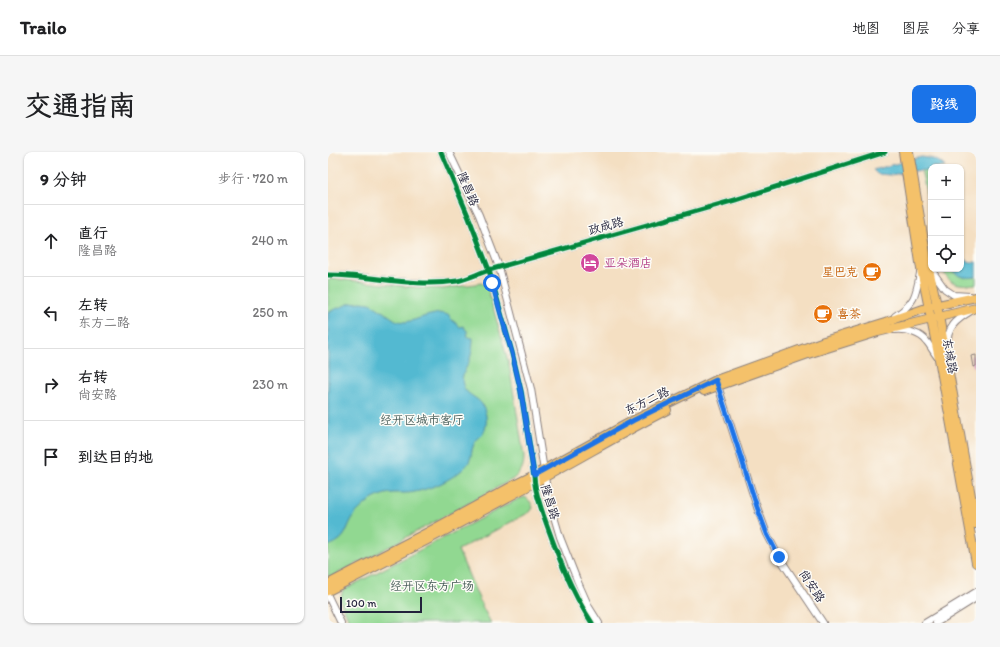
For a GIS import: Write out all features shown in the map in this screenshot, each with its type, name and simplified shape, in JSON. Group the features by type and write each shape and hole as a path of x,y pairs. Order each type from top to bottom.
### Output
{"main road":[{"name":"东城路","path":"906,155 924,267 933,306 939,316 976,524"},
{"name":"东方二路","path":"328,591 416,546 545,473 704,392 718,383 824,341 933,306 976,296"},
{"name":"东城路","path":"933,306 930,318 976,563"},
{"name":"东方二路","path":"718,383 878,332 930,318 976,308"},
{"name":"东方二路","path":"328,584 372,562 516,484 534,480"}],"street":[{"name":"隆昌路","path":"441,152 489,270 521,392 534,480 552,541 570,583 592,623"},
{"name":"隆昌路","path":"449,152 479,215 499,267 530,389 548,496 560,537 577,580 589,607 599,623"},
{"name":"政成路","path":"328,274 405,283 430,284 459,281 499,267 735,200 884,152"},
{"path":"886,322 902,312 913,301 924,267 945,289 954,296 976,296"},
{"path":"946,355 947,337 952,326 960,318 976,308"},
{"path":"878,332 903,330 914,333 926,340 938,359"},
{"name":"尚安路","path":"718,383 767,534 779,557 823,623"},
{"path":"924,623 976,592"},
{"path":"328,596 341,623"},
{"path":"936,623 976,598"}],"green space":[{"path":"921,170 928,171 928,200"},
{"path":"944,272 955,272 962,277 976,277 976,284 971,285 955,283"},
{"name":"经开区城市客厅","path":"328,279 443,289 481,283 485,285 488,289 509,365 524,456 522,469 513,479 329,578 328,577"},
{"name":"经开区东方广场","path":"525,497 533,506 530,512 458,550 491,623 350,623 340,600 343,590 518,499"}],"water":[{"path":"921,157 931,158 943,164 928,164 928,171 921,170 890,175 877,174 873,170"},
{"path":"964,257 969,261 976,262 976,277 963,277 953,272 964,272"},
{"path":"351,303 370,303 397,321 406,322 439,313 449,315 451,319 460,327 463,326 467,331 468,337 473,338 471,356 462,381 467,392 479,400 483,406 486,416 486,423 485,430 474,444 469,462 458,473 439,484 424,490 409,493 385,494 371,500 352,518 346,532 340,540 328,546 328,312"}],"building":[{"path":"976,355 976,366 973,367 971,356"}],"cycle path":[{"path":"441,152 489,270 521,391 537,495 564,570 592,623"},
{"path":"328,275 425,283 457,281 489,270 735,200 885,152"}],"place":[{"name":"亚朵酒店","path":"590,263"},
{"name":"星巴克","path":"872,272"},
{"name":"喜茶","path":"823,314"}],"route":[{"path":"492,283 512,353 521,392 534,475 634,420 716,380 757,507 767,534 779,557"}]}
